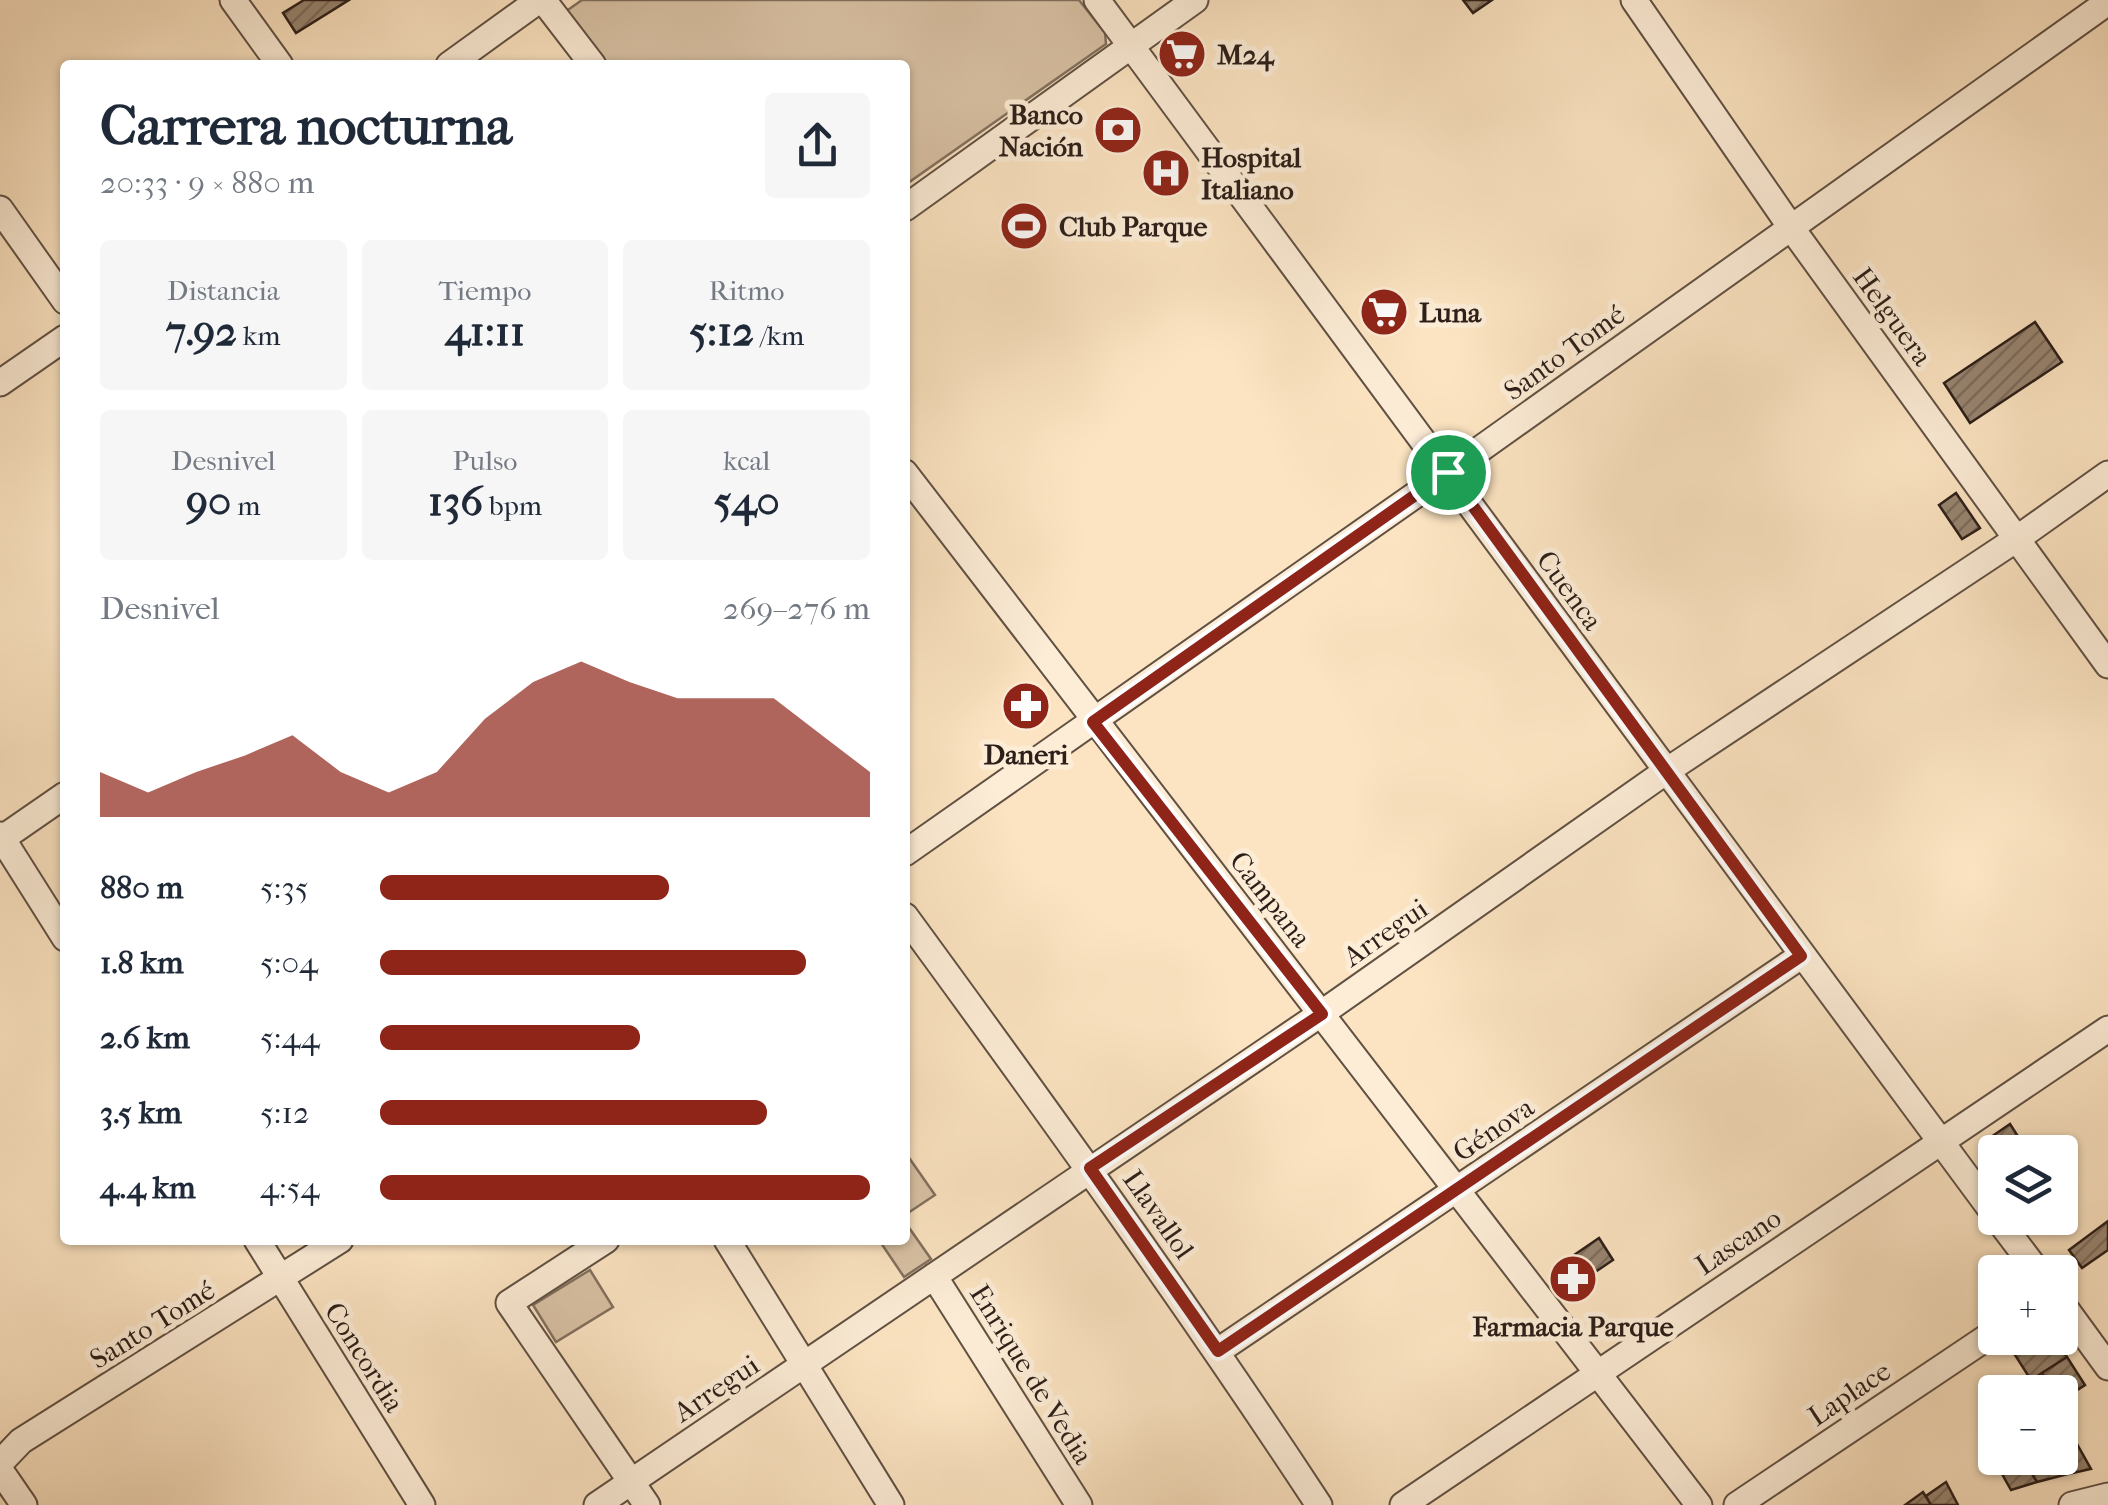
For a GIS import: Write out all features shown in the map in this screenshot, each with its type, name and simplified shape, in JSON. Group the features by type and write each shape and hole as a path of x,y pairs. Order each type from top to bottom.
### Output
{"street":[{"path":"233,0 276,60"},
{"path":"456,60 541,0 590,60"},
{"name":"Cuenca","path":"1097,0 1978,1193"},
{"path":"910,204 1196,0"},
{"name":"Helguera","path":"1634,0 1790,226 2108,665"},
{"name":"Santo Tomé","path":"910,849 2108,2"},
{"path":"0,209 60,294"},
{"path":"0,384 60,342"},
{"name":"Arregui","path":"596,1505 1322,1014 1664,772 2108,474"},
{"name":"Campana","path":"910,480 1698,1505"},
{"path":"60,798 1,838 60,930"},
{"name":"Llavallol","path":"910,923 1090,1168 1218,1351 1319,1505"},
{"name":"Génova","path":"1218,1351 1801,956"},
{"name":"Lascano","path":"1403,1505 2108,1029"},
{"name":"Concordia","path":"260,1245 422,1505"},
{"name":"Santo Tomé","path":"0,1466 21,1441 332,1245"},
{"path":"598,1245 509,1302 647,1505"},
{"path":"730,1245 891,1505"},
{"name":"Enrique de Vedia","path":"934,1276 1079,1505"},
{"path":"2078,1326 2108,1367"},
{"name":"Laplace","path":"1736,1505 1978,1343"},
{"path":"0,1466 24,1505"},
{"path":"2072,1505 2108,1496"}],"shaded area":[{"path":"582,0 1079,0 1105,33 1106,44 910,181 910,60 601,60 565,12"},
{"path":"910,1159 935,1195 910,1212"},
{"path":"910,1229 931,1259 904,1277 882,1245 910,1245"},
{"path":"590,1270 613,1307 556,1342 533,1305"}],"building":[{"path":"304,0 349,0 296,33 283,13"},
{"path":"1463,0 1492,0 1473,13"},
{"path":"2035,322 2062,362 1970,423 1944,383"},
{"path":"1956,493 1980,528 1962,539 1939,505"},
{"path":"2010,1124 2017,1135 1994,1135"},
{"path":"2108,1221 2108,1250 2082,1268 2078,1255 2069,1250"},
{"path":"1599,1238 1613,1260 1570,1289 1555,1268"},
{"path":"2015,1355 2067,1357 2039,1375 2028,1375"},
{"path":"2067,1357 2085,1385 2078,1389 2078,1375 2042,1373"},
{"path":"2078,1446 2091,1469 2078,1472"},
{"path":"2003,1475 2033,1475 2037,1482 2011,1490"},
{"path":"2033,1475 2064,1475 2037,1482"},
{"path":"1946,1482 1958,1505 1931,1505 1926,1496"},
{"path":"1923,1492 1931,1505 1905,1505"}],"place":[{"name":"M24","path":"1182,54"},
{"name":"Banco Nación","path":"1118,130"},
{"name":"Hospital Italiano","path":"1166,173"},
{"name":"Club Parque","path":"1024,226"},
{"name":"Luna","path":"1384,312"},
{"name":"Daneri","path":"1026,706"},
{"name":"Farmacia Parque","path":"1573,1279"}],"route":[{"path":"1448,472 1801,956 1218,1351 1090,1168 1322,1014 1093,722 1448,472"}]}
